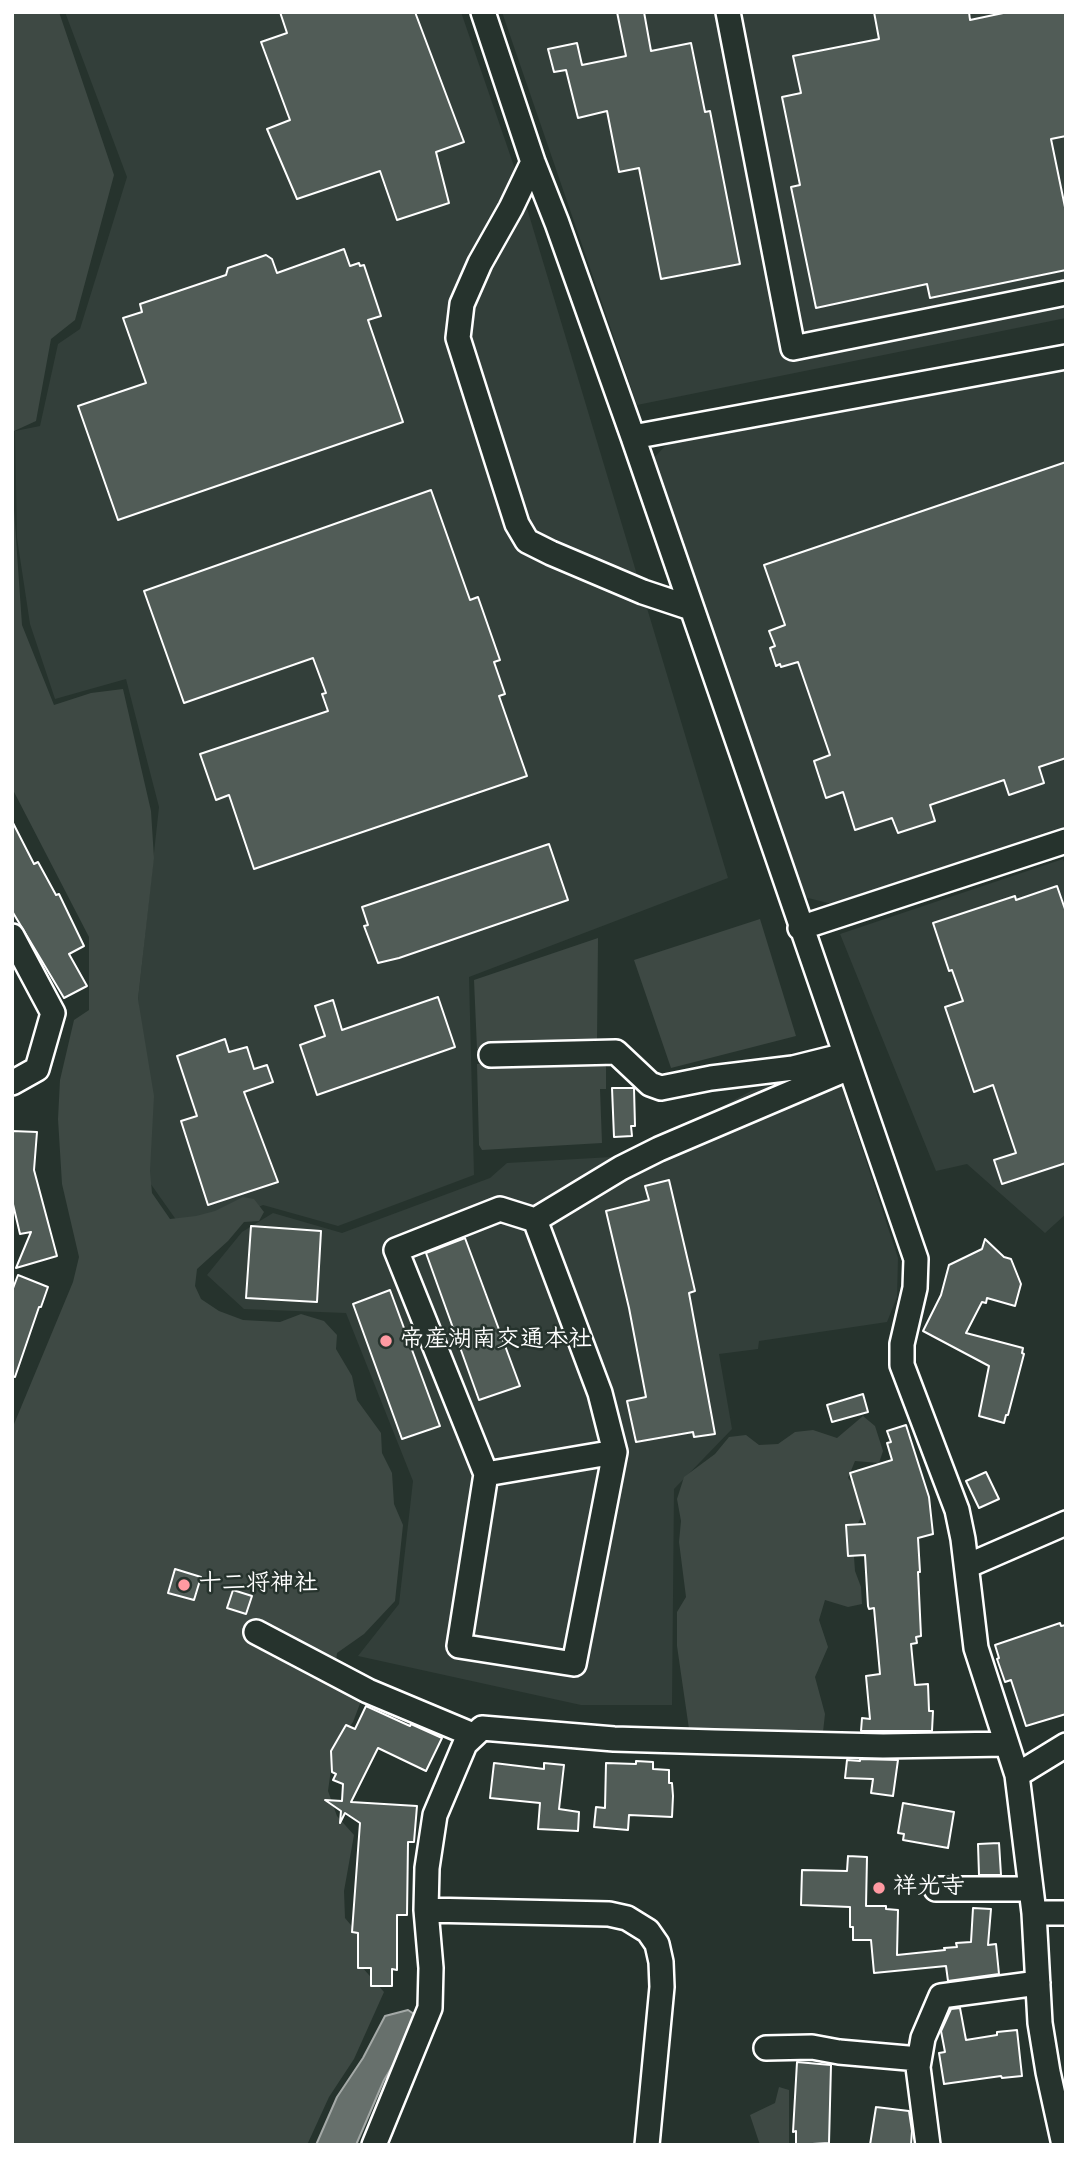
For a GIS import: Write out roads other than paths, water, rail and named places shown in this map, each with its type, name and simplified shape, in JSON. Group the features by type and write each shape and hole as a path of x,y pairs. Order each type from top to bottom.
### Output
{"street":[{"path":"483,12 916,1259 915,1288 902,1344 902,1365 957,1510 967,1566 976,1648 1017,1775 1034,1913 1040,2022 1064,2145"},
{"path":"728,12 793,348 1066,293"},
{"path":"533,162 480,263 462,304 458,338 517,524 527,541 551,553 643,592 691,608"},
{"path":"633,438 1066,357"},
{"path":"800,928 1066,841"},
{"path":"12,936 54,1013 37,1069 12,1083"},
{"path":"491,1055 616,1052 650,1084 661,1088 711,1078 847,1062"},
{"path":"535,1220 600,1392 615,1452 574,1664 459,1646 486,1474 396,1250 500,1209 535,1220 621,1168 847,1062"},
{"path":"486,1474 615,1452"},
{"path":"967,1566 1066,1523"},
{"path":"256,1632 368,1691 472,1735"},
{"path":"374,2145 430,2008 427,1868 435,1815 466,1744 472,1735 482,1728 614,1739 701,1742 883,1746 1007,1744"},
{"path":"1017,1775 1066,1745"},
{"path":"936,1889 1031,1889"},
{"path":"426,1910 608,1914 627,1919 648,1931 657,1944 662,1987 647,2145"},
{"path":"1034,1913 1066,1913"},
{"path":"928,2145 918,2067 923,2038 941,1996 983,1999 1038,1983"},
{"path":"766,2048 812,2047 919,2059"}],"place":[{"name":"帝産湖南交通本社","path":"386,1341"},
{"name":"十二将神社","path":"184,1585"},
{"name":"祥光寺","path":"879,1888"}]}
